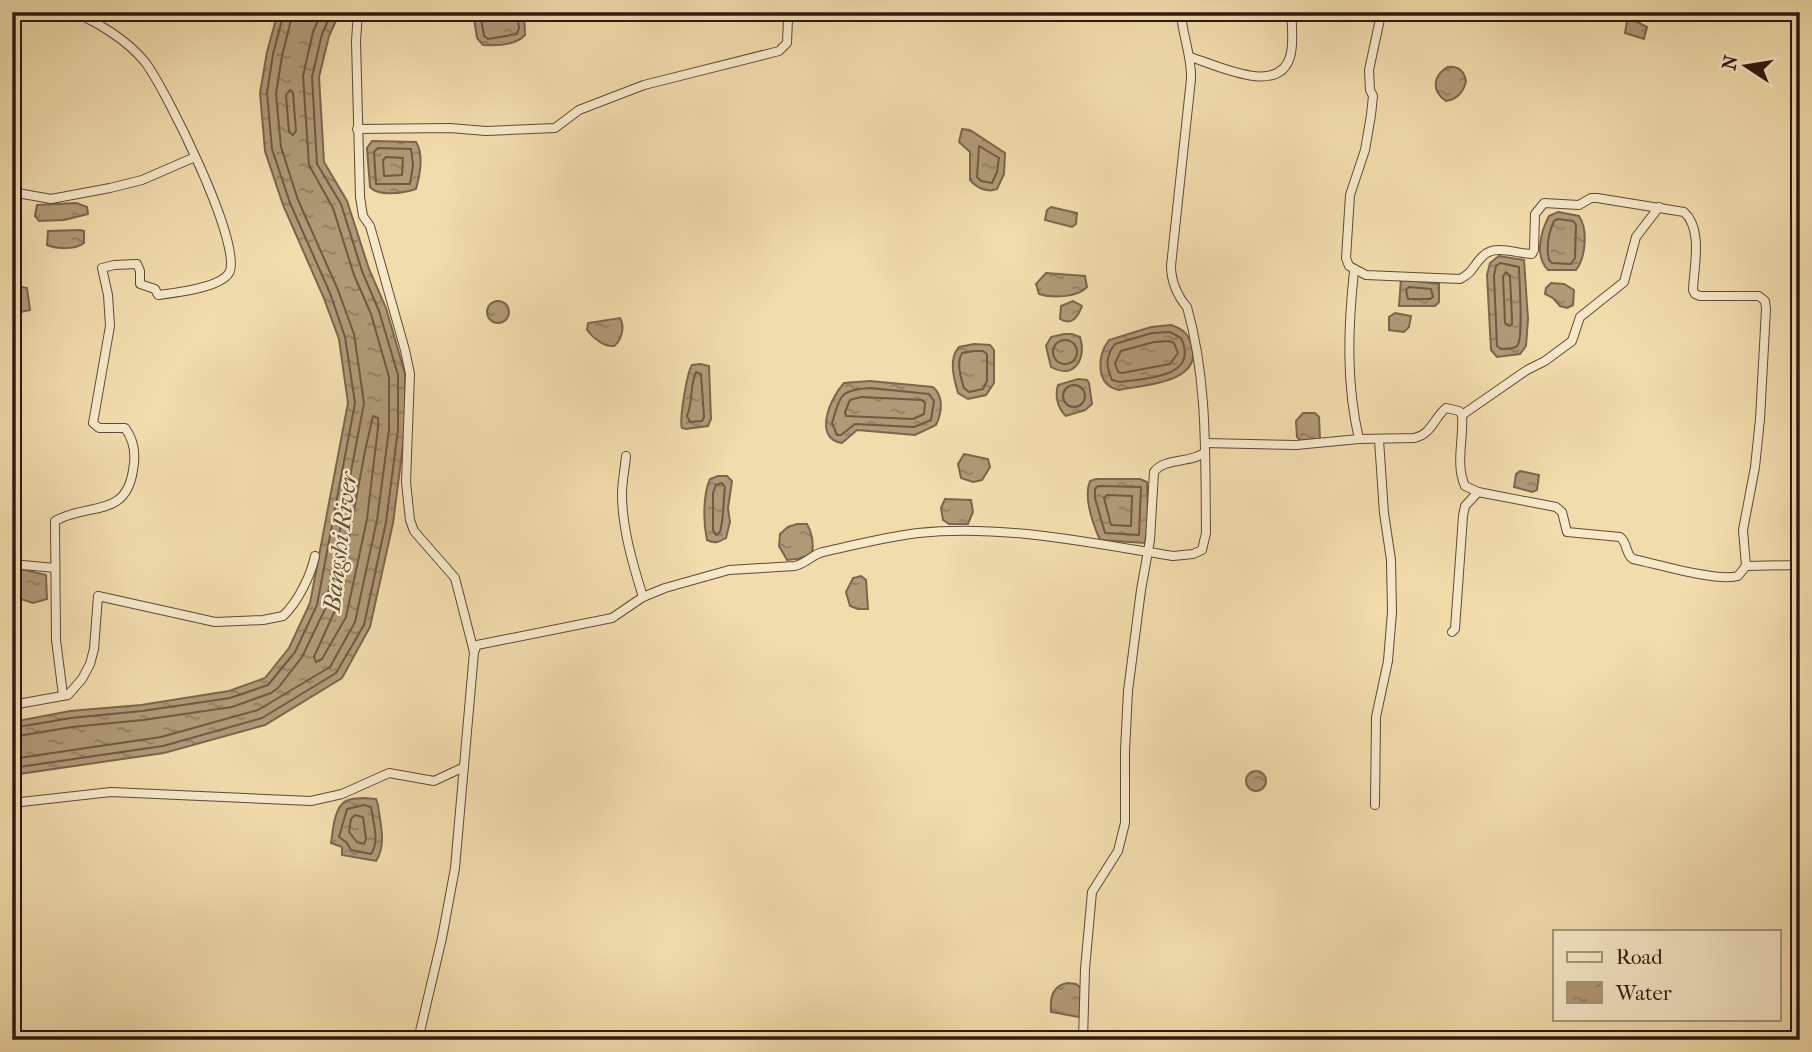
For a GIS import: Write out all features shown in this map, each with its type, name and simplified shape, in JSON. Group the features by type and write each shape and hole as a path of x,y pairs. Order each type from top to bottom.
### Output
{"street":[{"path":"63,695 56,640 55,521 63,516 107,507 118,502 130,486 133,475 134,451 130,435 125,428 99,428 93,423 110,326 108,295 102,268 136,264 140,268 140,284 155,289 158,295 192,291 222,280 228,275 232,263 226,234 195,157 158,81 144,61 118,37 102,25 75,12"},
{"path":"358,12 357,129 363,216 370,226 410,374 406,482 410,520 414,531 455,578 474,652"},
{"path":"357,129 450,128 486,131 555,128 579,110 644,85 779,51 787,43 788,19 795,14 822,12"},
{"path":"418,1040 448,908 457,847 474,652 477,645 612,618 643,597 729,570 795,566 805,564 819,552 916,534 962,530 1045,536 1173,555 1193,554 1202,550 1206,542 1205,447 1199,353 1187,307 1171,277 1171,252 1179,209 1191,99 1190,57 1181,12"},
{"path":"1190,57 1243,74 1265,77 1282,68 1290,55 1291,12"},
{"path":"1205,447 1296,445 1422,437 1446,408 1459,411 1462,415 1461,478 1465,486 1478,492 1548,504 1560,509 1567,532 1620,537 1625,541 1628,554 1633,559 1729,578 1738,576 1746,566 1743,530 1755,467 1760,419 1765,301 1759,296 1695,294 1695,230 1691,218 1684,212 1597,198 1591,198 1579,205 1544,203 1535,214 1532,254 1490,251 1482,256 1470,273 1460,279 1366,275 1349,266 1346,257 1350,195 1365,149 1371,115 1373,96 1369,70 1379,14"},
{"path":"12,192 51,199 110,188 142,180 195,157"},
{"path":"1462,415 1572,341 1580,317 1624,282 1636,237 1659,207"},
{"path":"1354,271 1349,354 1353,411 1359,439"},
{"path":"1375,805 1376,717 1388,661 1392,612 1391,560 1384,513 1379,440"},
{"path":"1083,1040 1085,969 1092,892 1118,851 1125,823 1128,691 1140,590 1148,552 1154,472 1159,465 1197,457 1205,447"},
{"path":"626,456 623,501 627,534 643,597"},
{"path":"1452,632 1455,629 1463,516 1465,506 1478,492"},
{"path":"12,705 68,695 82,679 94,649 97,596 215,622 262,620 283,616 296,600 315,556"},
{"path":"12,564 55,568"},
{"path":"1746,566 1800,565"},
{"path":"12,803 111,792 311,801 342,794 389,773 434,781 464,767"}],"water":[{"name":"Bangshi River","path":"278,12 340,12 329,36 319,77 324,162 347,201 369,269 386,308 405,374 405,430 393,523 370,627 342,678 265,725 164,753 12,775 12,722 70,711 141,705 229,691 265,678 289,648 310,603 348,403 339,339 283,205 265,151 260,93"},
{"path":"473,12 524,12 525,35 511,43 483,45 477,38"},
{"path":"1630,18 1647,27 1644,39 1625,33"},
{"path":"1448,67 1460,70 1466,81 1459,95 1446,101 1438,93 1436,83 1439,74"},
{"path":"962,129 970,130 1005,153 1004,174 997,189 982,189 970,180 970,152 959,142"},
{"path":"372,141 416,142 421,159 416,189 385,193 370,187 367,148"},
{"path":"76,203 87,207 88,214 64,220 39,221 35,216 37,205"},
{"path":"1051,207 1077,213 1076,224 1072,227 1045,220 1047,210"},
{"path":"1558,212 1579,216 1584,228 1584,251 1576,270 1548,270 1541,258 1540,243 1544,229 1549,216"},
{"path":"48,231 84,231 84,243 76,247 47,245"},
{"path":"1499,256 1524,260 1528,319 1526,346 1520,354 1497,357 1491,350 1487,275 1490,263"},
{"path":"1046,273 1085,276 1087,287 1083,291 1064,296 1039,294 1036,284"},
{"path":"1401,279 1439,284 1439,302 1435,306 1399,306"},
{"path":"1551,283 1564,284 1574,290 1573,305 1567,308 1560,306 1545,294"},
{"path":"12,285 27,288 30,310 12,314"},
{"path":"498,301 506,304 509,312 506,320 498,323 490,320 487,312 490,304"},
{"path":"1073,301 1082,306 1076,317 1071,321 1060,319 1061,306"},
{"path":"1395,313 1411,316 1409,327 1404,332 1389,330 1389,317"},
{"path":"620,318 622,333 614,346 599,341 587,330 588,323"},
{"path":"1171,325 1185,333 1191,342 1193,359 1188,368 1179,375 1155,384 1119,390 1106,382 1100,369 1102,354 1109,340 1151,327"},
{"path":"1064,334 1080,337 1082,345 1077,365 1066,371 1051,367 1046,346 1051,337"},
{"path":"990,345 994,350 994,383 986,395 968,399 958,393 953,363 959,347"},
{"path":"692,365 709,366 711,419 708,426 686,429 682,428 681,424 686,386"},
{"path":"1078,379 1087,380 1089,383 1092,404 1085,410 1066,416 1058,401 1058,385"},
{"path":"870,381 933,387 939,395 941,405 936,425 915,435 857,430 842,443 833,440 826,426 827,416 839,389 844,383"},
{"path":"12,383 17,389 20,442 18,448 12,447"},
{"path":"1303,413 1315,413 1319,417 1320,439 1301,441 1297,437 1296,421"},
{"path":"964,454 988,459 990,467 982,480 973,482 961,478 958,464"},
{"path":"1520,471 1539,475 1537,490 1532,492 1514,487 1516,474"},
{"path":"727,476 732,481 728,508 730,522 726,538 715,542 707,540 704,509 710,479"},
{"path":"1140,479 1147,482 1148,524 1145,543 1100,540 1088,503 1090,481"},
{"path":"945,499 971,500 973,512 968,524 949,524 943,520 941,508"},
{"path":"797,524 807,524 809,527 813,542 812,553 804,558 787,560 779,546 780,534"},
{"path":"12,567 46,575 47,599 33,603 12,596"},
{"path":"861,576 866,580 868,609 850,606 846,592 853,578"},
{"path":"1256,771 1263,774 1266,781 1263,788 1256,791 1249,788 1246,781 1249,774"},
{"path":"376,799 378,805 382,841 376,861 342,855 342,847 331,843 339,808 348,800"},
{"path":"1068,983 1076,984 1082,989 1082,1014 1079,1017 1051,1012 1055,989"}]}
